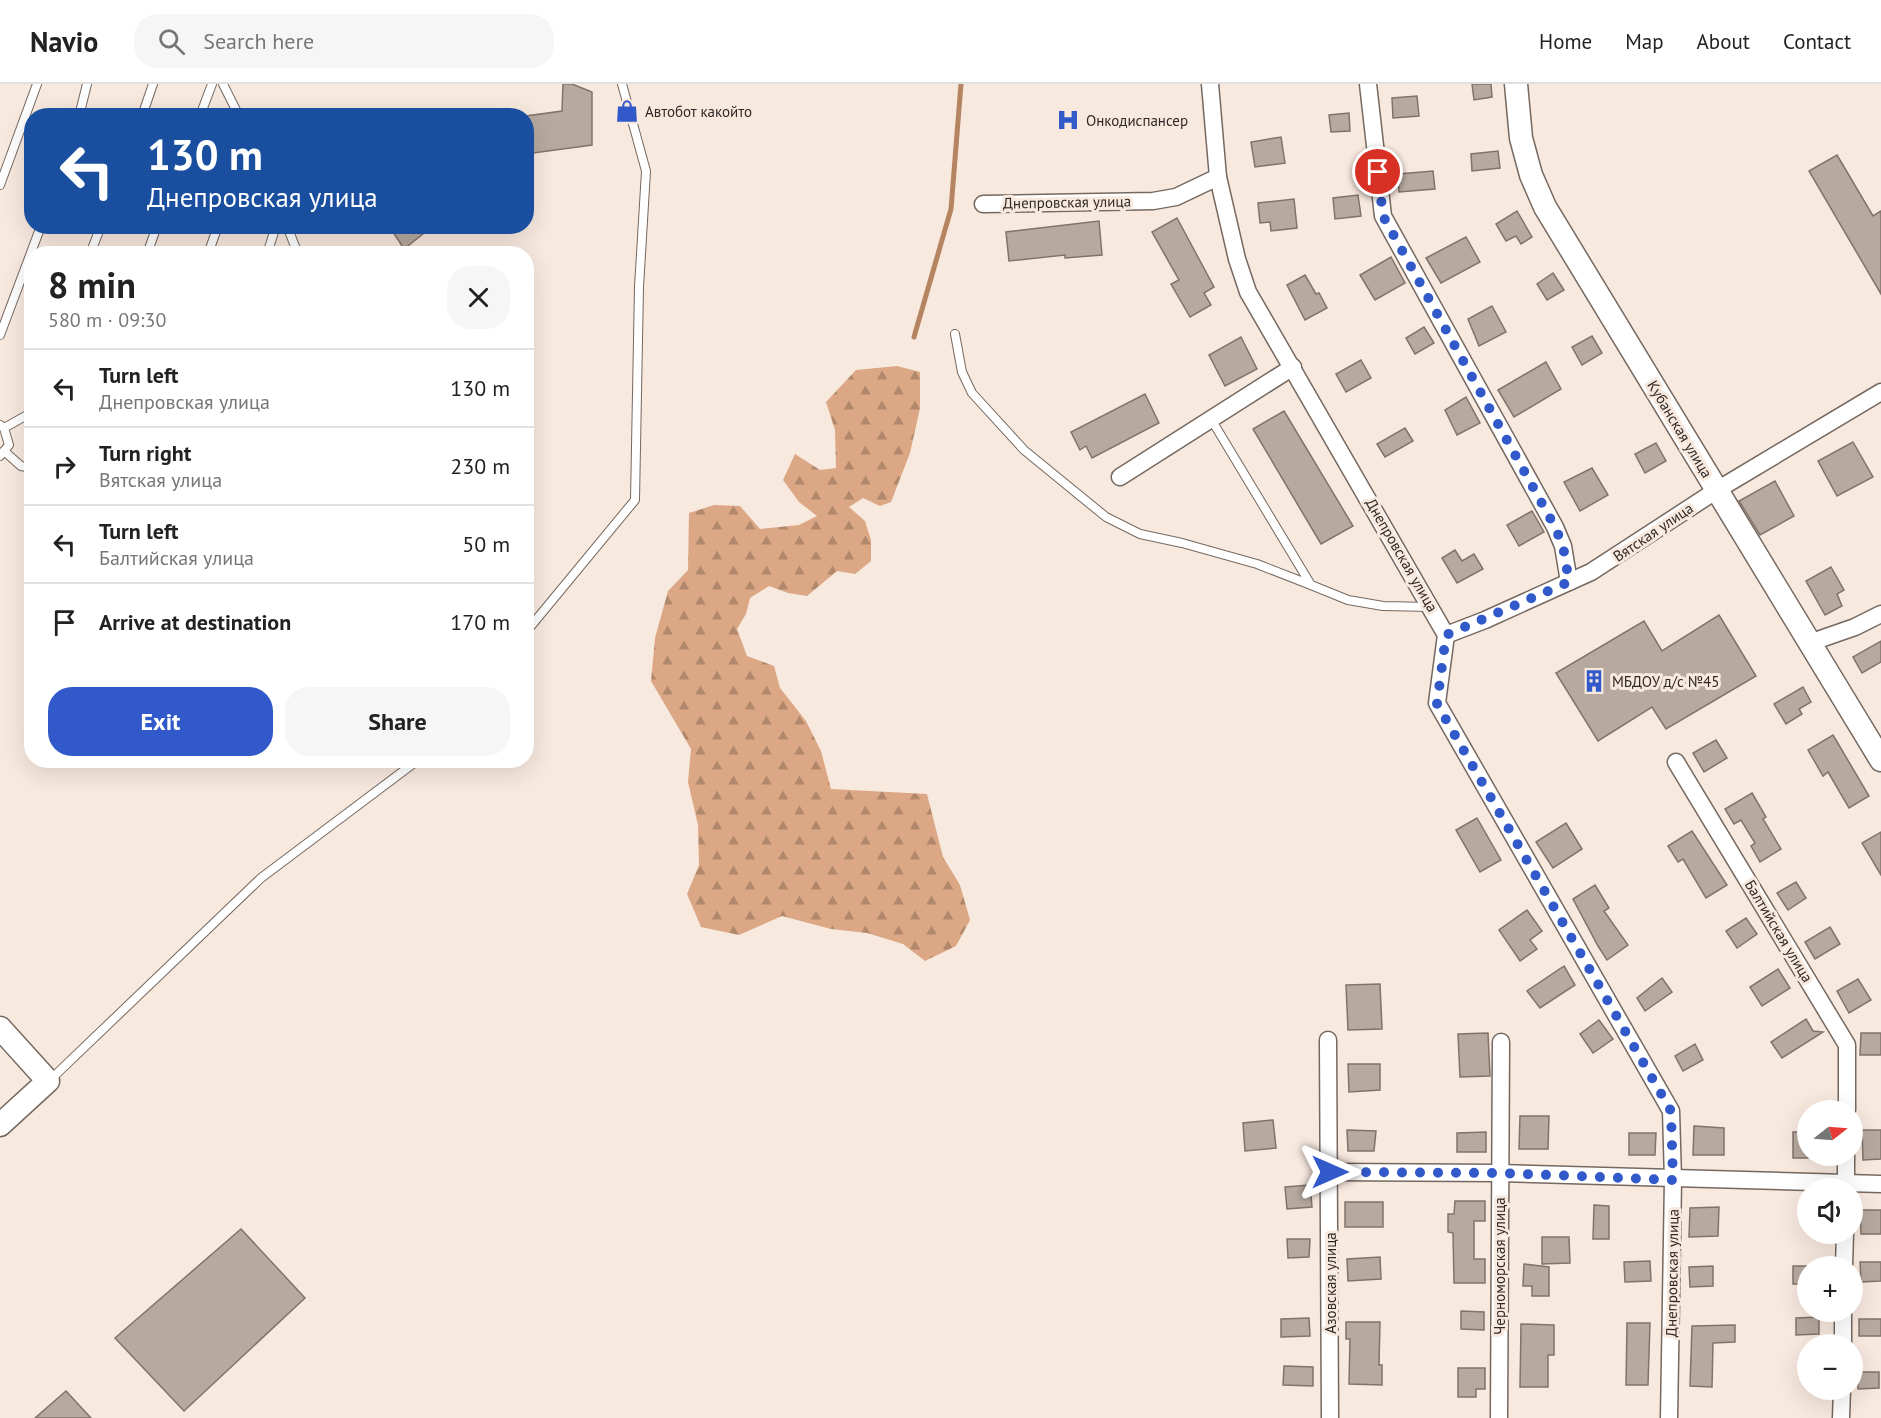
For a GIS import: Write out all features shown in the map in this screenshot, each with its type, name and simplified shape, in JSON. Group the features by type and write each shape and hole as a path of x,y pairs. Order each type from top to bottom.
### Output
{"street":[{"name":"Днепровская улица","path":"1210,84 1218,177 1237,259 1248,292 1432,607 1446,635 1437,704 1671,1111 1673,1180 1669,1418"},
{"path":"1368,84 1383,216 1555,527 1563,546 1569,582"},
{"name":"Кубанская улица","path":"1516,84 1521,138 1531,175 1545,207 1881,760"},
{"name":"Днепровская улица","path":"983,204 1153,201 1176,197 1218,177"},
{"path":"1120,477 1293,367"},
{"name":"Вятская улица","path":"1446,635 1569,582 1608,562 1717,490 1881,392"},
{"path":"1809,643 1855,627 1881,614"},
{"name":"Балтийская улица","path":"1676,762 1847,1045 1847,1100"},
{"path":"0,1028 48,1081 0,1125"},
{"name":"Азовская улица","path":"1328,1040 1330,1418"},
{"name":"Черноморская улица","path":"1498,1418 1501,1042"},
{"path":"1330,1172 1500,1173 1797,1184"},
{"path":"1863,1185 1881,1184"},
{"path":"1841,1418 1842,1400"}],"lane":[{"path":"28,108 37,84"},
{"path":"81,108 87,84"},
{"path":"145,108 153,84"},
{"path":"203,108 212,84"},
{"path":"223,84 235,108"},
{"path":"534,622 635,500 639,287 646,171 622,84"},
{"path":"0,185 24,119"},
{"path":"0,335 24,271"},
{"path":"955,334 962,372 972,393 1024,450 1106,517 1140,534 1257,564 1348,600 1383,606 1432,607"},
{"path":"24,416 2,427 9,445 2,454 24,467"},
{"path":"1211,419 1311,585"},
{"path":"48,1081 261,878 407,768"}],"green space":[{"path":"897,366 920,372 920,408 910,453 891,502 880,506 863,498 849,507 865,521 871,540 871,561 855,574 837,571 807,596 788,593 769,586 750,598 746,614 737,629 747,656 774,666 780,688 806,721 821,751 831,789 927,794 943,857 960,885 970,920 956,946 925,961 903,944 867,933 831,929 782,916 739,935 701,927 687,894 699,865 698,825 688,782 691,749 651,681 655,638 668,591 688,570 689,513 714,505 740,506 760,529 799,525 817,516 799,502 783,480 795,454 820,470 836,468 835,430 826,402 856,370"}],"building":[{"path":"563,84 572,84 592,92 592,145 534,153 534,115 562,111"},
{"path":"1472,84 1491,84 1492,97 1474,100"},
{"path":"1417,96 1419,116 1393,118 1392,98"},
{"path":"1349,113 1350,131 1331,132 1329,115"},
{"path":"1281,137 1285,163 1255,167 1251,142"},
{"path":"1498,151 1500,168 1472,171 1471,154"},
{"path":"1837,155 1873,216 1881,211 1881,294 1809,171"},
{"path":"1433,171 1435,189 1399,192 1398,174"},
{"path":"1358,195 1361,216 1335,219 1333,198"},
{"path":"1294,199 1297,228 1271,231 1270,222 1260,223 1258,203"},
{"path":"1517,211 1532,237 1521,244 1516,236 1506,241 1496,224"},
{"path":"1177,218 1214,287 1204,293 1211,305 1190,317 1171,284 1179,280 1152,232"},
{"path":"1099,221 1102,255 1065,258 1065,255 1009,261 1006,232"},
{"path":"394,234 423,234 408,246 402,246"},
{"path":"1466,237 1480,262 1441,283 1426,258"},
{"path":"1391,257 1405,283 1375,300 1360,275"},
{"path":"1553,273 1564,290 1547,300 1537,284"},
{"path":"1305,275 1327,308 1305,320 1287,285"},
{"path":"1492,306 1506,332 1479,346 1468,319"},
{"path":"1424,327 1434,343 1415,354 1406,338"},
{"path":"1592,336 1602,353 1582,365 1572,347"},
{"path":"1241,337 1257,369 1225,386 1209,355"},
{"path":"1361,360 1371,378 1346,392 1336,374"},
{"path":"1546,362 1561,389 1514,417 1498,390"},
{"path":"1145,394 1159,423 1092,458 1086,446 1080,450 1071,432"},
{"path":"1466,397 1480,423 1457,435 1445,410"},
{"path":"1284,411 1353,526 1321,544 1253,429"},
{"path":"1405,428 1413,441 1385,457 1377,444"},
{"path":"1853,442 1873,477 1837,496 1818,461"},
{"path":"1656,443 1666,461 1645,473 1635,454"},
{"path":"1592,468 1608,495 1580,511 1564,482"},
{"path":"1775,481 1794,516 1760,535 1739,501"},
{"path":"1532,511 1544,532 1519,546 1507,525"},
{"path":"1455,550 1462,561 1474,554 1483,569 1457,583 1442,558"},
{"path":"1831,567 1844,590 1837,594 1842,606 1825,615 1806,581"},
{"name":"МБДОУ д/с №45","path":"1719,615 1756,676 1666,729 1652,707 1598,741 1556,673 1644,621 1662,651"},
{"path":"1881,641 1881,662 1862,673 1853,657"},
{"path":"1803,687 1811,702 1799,709 1802,714 1786,724 1774,704"},
{"path":"1833,735 1869,796 1849,808 1828,772 1823,776 1808,750"},
{"path":"1716,740 1727,758 1704,772 1693,753"},
{"path":"1752,793 1766,817 1763,819 1781,849 1760,862 1751,846 1755,843 1741,820 1734,824 1725,809"},
{"path":"1477,818 1501,860 1480,872 1456,830"},
{"path":"1566,823 1582,849 1553,868 1536,842"},
{"path":"1692,831 1727,885 1706,898 1683,859 1678,862 1668,846"},
{"path":"1881,832 1881,875 1862,843"},
{"path":"1796,882 1806,898 1788,910 1777,893"},
{"path":"1595,885 1609,908 1604,911 1628,945 1607,960 1573,899"},
{"path":"1527,910 1542,931 1530,940 1537,949 1520,961 1499,930"},
{"path":"1746,918 1757,934 1737,948 1726,931"},
{"path":"1830,927 1840,944 1815,959 1805,942"},
{"path":"1564,966 1575,985 1540,1008 1527,991"},
{"path":"1778,969 1790,988 1762,1006 1750,987"},
{"path":"1662,978 1672,992 1645,1011 1637,998"},
{"path":"1858,979 1871,1000 1849,1013 1837,991"},
{"path":"1380,984 1382,1029 1348,1030 1346,985"},
{"path":"1806,1019 1813,1031 1823,1032 1782,1058 1771,1042"},
{"path":"1599,1020 1613,1039 1593,1053 1580,1034"},
{"path":"1488,1033 1490,1076 1460,1077 1458,1034"},
{"path":"1861,1033 1881,1033 1881,1055 1860,1055"},
{"path":"1695,1044 1703,1060 1683,1071 1675,1056"},
{"path":"1348,1064 1380,1064 1380,1090 1349,1092"},
{"path":"1520,1116 1549,1116 1548,1149 1519,1149"},
{"path":"1273,1120 1276,1148 1245,1151 1243,1123"},
{"path":"1694,1126 1724,1128 1724,1155 1693,1155"},
{"path":"1347,1130 1376,1131 1374,1151 1348,1151"},
{"path":"1863,1130 1881,1130 1881,1159 1863,1160"},
{"path":"1486,1132 1486,1152 1457,1152 1457,1133"},
{"path":"1793,1132 1797,1132 1797,1158 1793,1158"},
{"path":"1629,1133 1656,1133 1655,1155 1629,1155"},
{"path":"1310,1185 1312,1207 1287,1209 1285,1187"},
{"path":"1455,1201 1485,1201 1485,1221 1474,1221 1474,1259 1485,1259 1485,1283 1454,1283 1453,1233 1448,1232 1448,1214 1454,1214"},
{"path":"1345,1202 1383,1202 1383,1227 1345,1227"},
{"path":"1594,1205 1609,1206 1609,1239 1593,1239"},
{"path":"1719,1207 1718,1236 1689,1237 1690,1208"},
{"path":"1863,1210 1881,1210 1881,1234 1863,1234"},
{"path":"241,1229 305,1298 184,1411 115,1338"},
{"path":"1542,1237 1569,1237 1570,1263 1542,1264"},
{"path":"1287,1239 1310,1239 1309,1257 1288,1258"},
{"path":"1380,1257 1381,1279 1348,1281 1347,1259"},
{"path":"1650,1261 1651,1281 1625,1282 1624,1262"},
{"path":"1863,1262 1881,1262 1881,1281 1863,1282"},
{"path":"1524,1264 1549,1267 1549,1296 1532,1296 1532,1286 1523,1286"},
{"path":"1713,1266 1713,1286 1690,1287 1689,1267"},
{"path":"1793,1266 1797,1266 1797,1284 1793,1284"},
{"path":"1461,1311 1484,1312 1484,1330 1461,1329"},
{"path":"1309,1318 1310,1336 1281,1337 1281,1319"},
{"path":"1796,1318 1797,1322 1819,1322 1819,1334 1796,1335"},
{"path":"1863,1319 1881,1319 1881,1336 1859,1334 1859,1322 1863,1322"},
{"path":"1346,1322 1380,1322 1379,1365 1382,1365 1382,1385 1349,1384 1350,1339 1346,1339"},
{"path":"1627,1323 1650,1323 1648,1385 1626,1385"},
{"path":"1521,1324 1554,1325 1554,1355 1548,1355 1548,1387 1520,1387"},
{"path":"1735,1325 1735,1342 1713,1343 1712,1387 1690,1386 1692,1326"},
{"path":"1284,1366 1313,1367 1313,1386 1283,1385"},
{"path":"1458,1368 1485,1368 1485,1389 1476,1389 1476,1397 1458,1397"},
{"path":"1863,1372 1879,1372 1879,1388 1863,1389"},
{"path":"66,1391 91,1418 35,1418"}],"waterway":[{"path":"914,337 951,209 961,84"}],"place":[{"name":"Автобот какойто","path":"627,111"},
{"name":"Онкодиспансер","path":"1068,120"},
{"name":"МБДОУ д/с №45","path":"1594,681"}],"route":[{"path":"1330,1172 1500,1173 1673,1180 1671,1111 1437,704 1446,635 1569,582 1563,546 1555,527 1383,216 1378,172"}]}
